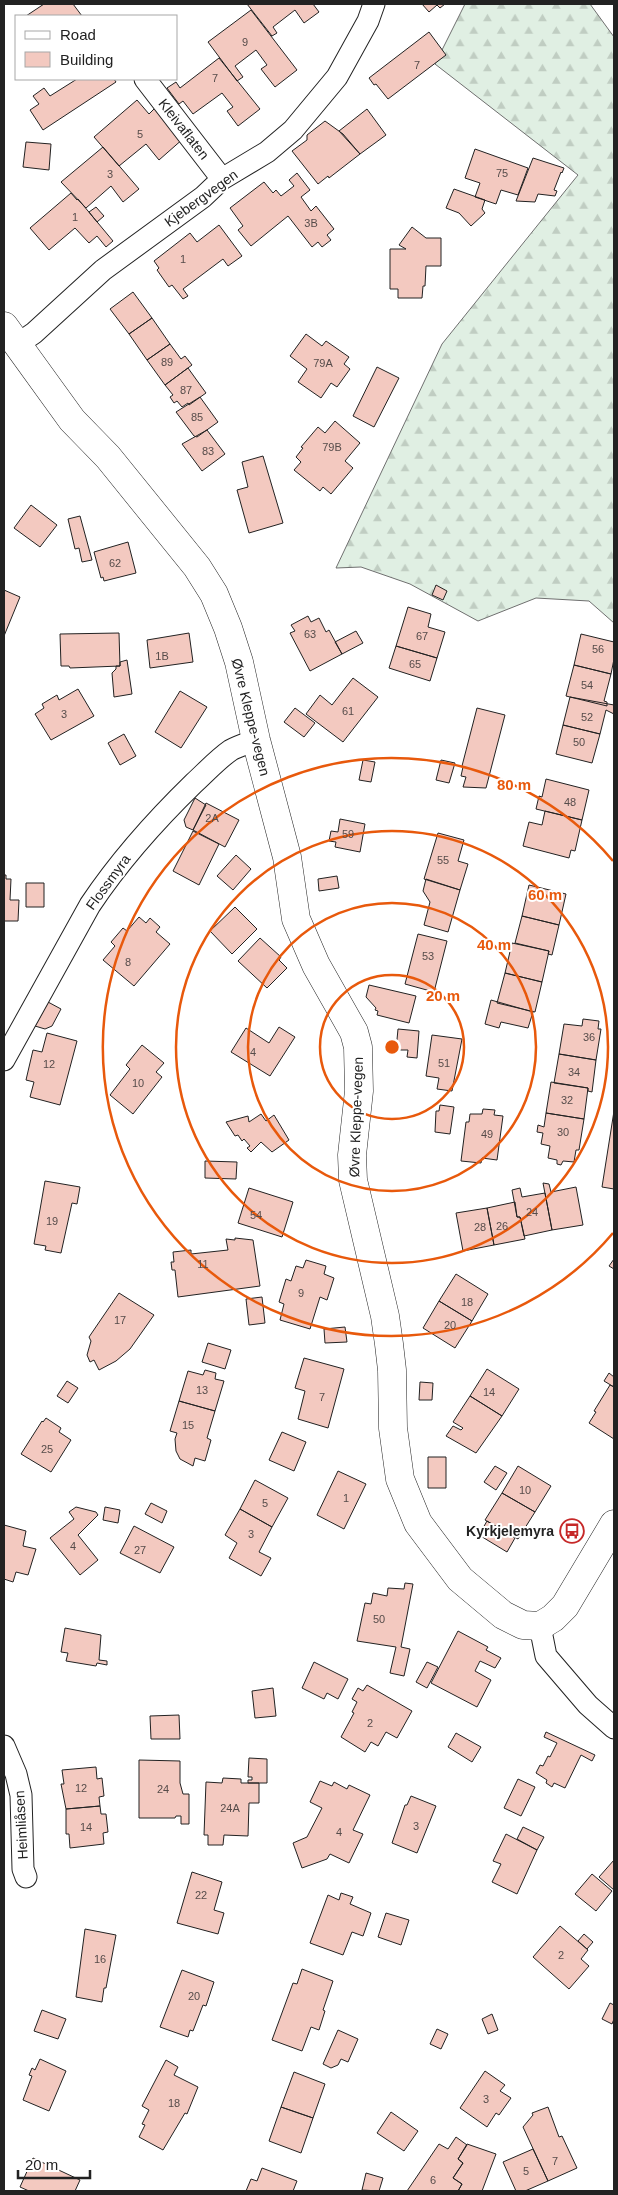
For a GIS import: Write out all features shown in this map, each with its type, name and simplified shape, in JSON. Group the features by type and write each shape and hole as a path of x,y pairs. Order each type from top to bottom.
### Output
{"street":[{"name":"Kjebergvegen","path":"11,335 34,333 103,270 203,196 222,179 267,152 293,130 337,77 368,21 374,4"},
{"name":"Kleivaflaten","path":"146,80 222,179"},
{"name":"Øvre Kleppe-vegen","path":"11,335 48,390 72,420 108,457 170,531 197,567 210,587 228,628 239,662 256,740 287,857 296,919 316,965 354,1032 358,1047 359,1091 352,1155 353,1180 389,1344 392,1370 393,1428 400,1479 418,1523 460,1579 503,1615 523,1625 540,1626"},
{"name":"Flossmyra","path":"4,1060 90,905 107,880 126,856 181,796 218,761 233,749 256,740"},
{"path":"614,1524 565,1606 553,1618 540,1626 546,1656 588,1705 614,1728"},
{"name":"Heimliåsen","path":"4,1746 16,1774 21,1795 23,1869 26,1877"}],"green space":[{"path":"465,4 590,4 614,37 614,623 589,601 536,598 478,621 410,584 361,567 336,568 442,344 578,175 435,64"}],"building":[{"path":"44,4 73,4 81,15 28,15"},
{"path":"247,4 313,4 319,12 304,23 295,10 273,27 277,33 272,36"},
{"path":"422,4 445,4 440,8 437,5 429,12"},
{"path":"251,10 297,70 275,87 261,69 267,65 256,50 235,66 243,77 237,81 208,42"},
{"path":"429,32 446,55 388,99 369,78"},
{"path":"219,58 260,109 238,126 227,111 233,107 222,93 193,114 183,101 179,104 167,88 176,82 180,88"},
{"path":"75,80 115,80 116,82 43,130 30,110 39,104 33,96 44,88 50,96"},
{"path":"137,100 149,114 157,106 184,138 159,160 146,144 119,166 94,137"},
{"path":"367,109 386,135 360,154 339,131"},
{"path":"325,121 343,134 360,154 329,178 328,176 318,184 292,151 307,140 307,135"},
{"path":"26,142 51,144 49,170 23,167"},
{"path":"103,147 139,189 123,202 111,186 86,208 61,182"},
{"path":"475,149 528,168 518,195 501,190 496,204 475,197 480,183 465,178"},
{"path":"533,158 564,168 554,190 557,191 555,196 538,194 535,202 516,201"},
{"path":"297,173 310,190 301,197 311,211 316,206 334,229 327,235 331,240 322,247 318,242 312,247 288,216 251,246 238,230 243,226 230,208 264,182 273,193 276,190 281,196 294,186 289,180"},
{"path":"454,189 485,200 482,209 485,213 471,226 459,213 446,208"},
{"path":"71,193 113,241 106,247 97,236 89,243 75,228 49,250 30,228"},
{"path":"96,207 104,216 97,222 89,212"},
{"path":"219,225 242,256 228,266 223,259 183,289 188,296 183,299 172,285 169,287 157,270 159,268 154,261 190,233 197,242"},
{"path":"412,227 426,238 441,238 441,266 426,266 422,298 398,298 398,289 390,289 390,249 406,249 399,245"},
{"path":"133,292 152,318 129,334 110,309"},
{"path":"152,318 170,344 147,360 129,334"},
{"path":"306,334 322,346 326,341 349,357 344,364 350,369 337,387 331,383 321,398 298,382 307,369 290,356"},
{"path":"170,344 181,359 185,356 192,365 165,385 147,360"},
{"path":"377,367 399,378 374,427 353,416"},
{"path":"188,368 206,393 189,405 188,403 182,407 177,401 174,403 170,397 173,395 165,385"},
{"path":"200,397 218,422 197,437 194,436 176,412"},
{"path":"335,421 360,443 345,461 353,468 331,494 323,487 320,491 294,470 301,462 296,457 303,448 301,447 318,427 325,433"},
{"path":"207,430 225,454 202,471 182,444"},
{"path":"263,456 283,523 249,533 237,490 248,487 242,462"},
{"path":"31,505 57,525 40,547 14,528"},
{"path":"80,516 92,560 82,562 79,548 75,549 68,519"},
{"path":"128,542 136,573 104,581 103,577 101,578 94,552"},
{"path":"436,585 447,591 443,600 432,595"},
{"path":"4,590 20,597 4,636"},
{"path":"408,607 431,614 428,627 445,632 437,658 396,646"},
{"path":"308,616 311,622 319,618 326,632 329,630 342,654 310,671 290,633 295,631 291,625"},
{"path":"356,631 363,643 342,654 335,642"},
{"path":"119,633 120,666 70,668 69,666 61,666 60,634"},
{"path":"189,633 193,662 150,668 147,640"},
{"path":"581,634 614,642 614,659 611,674 574,665"},
{"path":"396,646 437,658 430,681 389,668"},
{"path":"127,660 132,694 114,697 112,673 116,666 120,666 120,662"},
{"path":"574,665 611,674 604,701 607,702 607,706 566,696"},
{"path":"353,678 378,697 343,742 306,714 320,695 332,705"},
{"path":"78,689 94,716 51,740 35,714 44,708 42,704 57,695 59,700"},
{"path":"180,691 207,707 181,748 155,732"},
{"path":"570,697 614,705 614,714 606,710 600,734 563,725"},
{"path":"295,708 315,723 304,737 284,722"},
{"path":"477,708 505,715 486,788 463,787 466,777 461,776"},
{"path":"563,725 600,734 592,763 556,754"},
{"path":"124,734 136,756 120,765 108,743"},
{"path":"363,760 375,762 371,782 359,780"},
{"path":"441,760 455,763 449,783 436,780"},
{"path":"546,779 589,790 582,820 536,809 539,796 542,797"},
{"path":"195,798 206,805 193,830 186,827 184,820"},
{"path":"206,803 239,820 225,847 193,830"},
{"path":"545,811 582,820 575,851 571,850 569,858 523,846 529,822 542,825"},
{"path":"340,819 365,824 360,852 335,847 336,842 329,841 331,831 338,832"},
{"path":"193,831 219,844 199,885 173,871"},
{"path":"438,833 464,840 458,861 468,864 460,890 424,879"},
{"path":"236,855 251,869 233,890 217,876"},
{"path":"4,875 6,875 6,879 11,879 10,900 19,900 18,921 4,921"},
{"path":"337,876 339,888 319,891 318,879"},
{"path":"426,879 460,890 448,932 424,925 430,902 423,891"},
{"path":"26,883 44,883 44,907 26,907"},
{"path":"529,885 566,894 559,925 522,916"},
{"path":"235,907 257,929 232,954 210,931"},
{"path":"522,916 559,925 552,955 548,954 549,951 515,943"},
{"path":"139,917 146,923 150,918 160,927 156,932 170,944 134,986 103,960 115,946 111,942 123,928 127,931"},
{"path":"418,934 447,941 434,992 405,984"},
{"path":"260,938 281,957 279,960 287,968 267,988 238,961"},
{"path":"512,943 549,951 542,982 505,973"},
{"path":"505,973 542,982 535,1012 497,1003"},
{"path":"369,985 416,996 409,1023 377,1015 378,1011 375,1010 376,1008 366,997"},
{"path":"491,1000 533,1012 528,1028 501,1022 499,1028 485,1024"},
{"path":"48,1002 61,1009 52,1026 45,1029 35,1026"},
{"path":"583,1019 599,1021 598,1029 601,1029 596,1060 559,1054 564,1024 582,1026"},
{"path":"279,1027 295,1037 270,1076 231,1052 246,1028 269,1043"},
{"path":"398,1029 419,1031 417,1058 407,1057 408,1050 396,1050"},
{"path":"47,1033 77,1041 60,1105 30,1097 34,1082 26,1080 33,1050 42,1052"},
{"path":"432,1035 462,1039 452,1091 437,1089 439,1078 426,1076"},
{"path":"142,1045 164,1063 156,1072 162,1077 133,1114 110,1095 130,1069 126,1065"},
{"path":"559,1054 596,1060 592,1092 588,1091 588,1088 554,1083"},
{"path":"551,1082 588,1088 584,1119 546,1113"},
{"path":"440,1105 454,1107 450,1134 435,1132 436,1111 439,1111"},
{"path":"483,1109 495,1110 494,1115 503,1116 497,1160 482,1158 481,1163 461,1161 466,1122 469,1122 470,1114 482,1114"},
{"path":"614,1111 614,1189 602,1187"},
{"path":"546,1113 584,1119 579,1150 576,1150 574,1162 563,1161 561,1165 557,1164 557,1160 548,1158 550,1146 541,1144 543,1133 537,1132 538,1125 544,1127"},
{"path":"261,1114 266,1121 274,1115 289,1140 272,1152 261,1142 251,1152 247,1148 250,1146 244,1139 242,1141 238,1135 235,1136 226,1122 248,1116 249,1122"},
{"path":"205,1161 237,1162 236,1179 205,1178"},
{"path":"45,1181 80,1187 77,1204 72,1203 61,1253 45,1250 46,1246 34,1244"},
{"path":"543,1183 549,1184 551,1192 576,1187 583,1225 552,1230"},
{"path":"249,1188 293,1202 282,1237 238,1223"},
{"path":"520,1188 522,1197 545,1193 552,1230 524,1236 520,1217 517,1217 512,1190"},
{"path":"515,1202 517,1217 520,1217 525,1239 494,1245 487,1208"},
{"path":"487,1208 494,1245 463,1251 456,1213"},
{"path":"235,1238 253,1240 260,1286 178,1297 175,1270 172,1270 171,1262 174,1262 173,1252 191,1250 191,1254 228,1250 226,1239 235,1240"},
{"path":"614,1259 614,1269 609,1266"},
{"path":"306,1260 326,1266 324,1274 334,1278 327,1300 320,1297 310,1329 280,1320 284,1304 279,1302 286,1279 291,1281 296,1266 303,1268"},
{"path":"456,1274 488,1294 472,1321 439,1301"},
{"path":"119,1293 154,1315 130,1349 116,1361 99,1370 94,1360 90,1362 87,1355 91,1341 89,1337"},
{"path":"262,1297 265,1323 249,1325 246,1299"},
{"path":"439,1301 472,1321 455,1348 423,1328"},
{"path":"345,1327 347,1342 325,1343 324,1329"},
{"path":"208,1343 231,1350 225,1369 202,1362"},
{"path":"304,1358 344,1369 328,1428 298,1419 305,1391 295,1388"},
{"path":"487,1369 519,1389 502,1416 470,1396"},
{"path":"205,1370 216,1373 215,1379 224,1381 215,1411 179,1401 188,1371 203,1375"},
{"path":"609,1373 614,1377 614,1387 604,1381"},
{"path":"67,1381 78,1388 68,1403 57,1396"},
{"path":"420,1382 433,1383 432,1400 419,1400"},
{"path":"610,1385 614,1387 614,1439 589,1423"},
{"path":"470,1396 502,1416 476,1453 446,1436 453,1426 461,1430 463,1428 453,1422"},
{"path":"179,1401 215,1411 207,1438 211,1440 205,1461 195,1458 193,1466 180,1459 176,1451 175,1439 177,1433 170,1431"},
{"path":"46,1418 61,1428 59,1432 71,1440 51,1472 21,1454 42,1421"},
{"path":"282,1432 306,1442 294,1471 269,1460"},
{"path":"428,1457 446,1457 446,1488 428,1488"},
{"path":"495,1466 507,1473 496,1490 484,1482"},
{"path":"518,1466 551,1486 535,1512 502,1493"},
{"path":"338,1471 366,1484 344,1529 317,1515"},
{"path":"255,1480 288,1498 272,1527 240,1509"},
{"path":"502,1493 535,1512 518,1539 485,1520"},
{"path":"151,1503 167,1511 162,1523 145,1514"},
{"path":"76,1507 96,1512 98,1515 78,1535 98,1560 80,1575 50,1538 74,1519 69,1512"},
{"path":"105,1507 120,1510 118,1523 103,1520"},
{"path":"240,1509 272,1527 259,1552 271,1558 261,1576 229,1558 237,1543 225,1535"},
{"path":"487,1521 515,1538 507,1552 479,1535"},
{"path":"4,1525 26,1531 23,1546 36,1549 28,1575 16,1572 13,1582 4,1579"},
{"path":"134,1526 174,1547 160,1573 120,1553"},
{"path":"405,1583 413,1584 401,1647 410,1649 404,1676 390,1673 396,1647 357,1641 365,1603 371,1604 373,1593 387,1596 388,1588 404,1589"},
{"path":"65,1628 101,1635 99,1660 107,1661 107,1665 97,1663 96,1666 66,1661 68,1653 61,1652"},
{"path":"458,1631 488,1647 486,1650 501,1658 495,1668 480,1661 475,1671 491,1680 477,1707 431,1683"},
{"path":"314,1662 348,1679 338,1699 327,1693 324,1699 302,1688"},
{"path":"427,1662 438,1667 427,1688 416,1682"},
{"path":"367,1685 412,1711 397,1738 386,1732 378,1746 371,1742 365,1752 341,1737 354,1713 352,1712 357,1702 352,1699 358,1688 363,1691"},
{"path":"273,1688 276,1716 255,1718 252,1691"},
{"path":"179,1715 180,1739 151,1739 150,1716"},
{"path":"546,1732 595,1755 592,1761 581,1755 565,1788 554,1783 552,1787 546,1783 547,1780 536,1773 540,1765 543,1766 548,1756 550,1757 557,1743 544,1737"},
{"path":"456,1733 481,1747 472,1762 448,1747"},
{"path":"249,1758 267,1759 267,1783 248,1783 248,1780 252,1780 252,1777 248,1777"},
{"path":"139,1760 180,1761 180,1783 183,1794 189,1794 189,1824 181,1824 181,1816 176,1816 175,1818 139,1818"},
{"path":"96,1767 97,1779 102,1778 104,1796 99,1797 100,1806 66,1809 61,1784 64,1784 62,1770"},
{"path":"223,1778 241,1779 241,1783 259,1783 259,1803 249,1803 248,1836 224,1835 223,1845 208,1845 208,1835 204,1835 206,1782 222,1783"},
{"path":"518,1779 535,1787 521,1816 504,1808"},
{"path":"320,1781 332,1786 334,1782 347,1789 349,1785 370,1795 353,1830 363,1834 349,1863 330,1854 327,1859 302,1868 293,1843 307,1837 322,1808 310,1802"},
{"path":"411,1796 436,1806 417,1853 392,1843 405,1805 407,1805"},
{"path":"100,1806 101,1814 106,1814 108,1832 103,1833 104,1844 70,1848 69,1834 66,1834 66,1809"},
{"path":"523,1827 544,1837 537,1850 517,1839"},
{"path":"506,1834 537,1850 517,1894 492,1882 501,1864 493,1861"},
{"path":"614,1860 614,1890 599,1877"},
{"path":"192,1872 222,1882 214,1910 224,1913 218,1934 177,1923"},
{"path":"592,1874 612,1891 596,1911 575,1894"},
{"path":"341,1893 353,1897 350,1904 371,1913 363,1936 352,1932 343,1955 310,1943 328,1895 339,1900"},
{"path":"386,1913 409,1920 401,1945 378,1937"},
{"path":"560,1926 588,1950 581,1959 589,1966 569,1989 533,1957"},
{"path":"85,1929 116,1935 102,2002 76,1997"},
{"path":"584,1934 593,1942 587,1949 578,1941"},
{"path":"302,1969 333,1981 323,2010 325,2011 319,2030 311,2027 302,2051 272,2040 293,1983 297,1984"},
{"path":"182,1970 214,1982 206,2006 203,2005 193,2031 190,2030 188,2037 160,2027"},
{"path":"610,2003 614,2005 612,2024 602,2019"},
{"path":"42,2010 66,2019 58,2039 34,2031"},
{"path":"492,2014 498,2030 488,2034 482,2019"},
{"path":"437,2029 448,2034 441,2049 430,2044"},
{"path":"338,2030 358,2039 348,2062 341,2059 338,2065 331,2068 323,2064"},
{"path":"40,2059 66,2071 49,2111 23,2100 32,2076 29,2075 32,2068 35,2070"},
{"path":"166,2060 178,2067 174,2075 198,2087 187,2114 185,2113 163,2150 139,2137 145,2125 142,2124 149,2110 142,2106"},
{"path":"485,2071 505,2085 500,2091 511,2098 499,2115 496,2113 487,2127 460,2108"},
{"path":"294,2072 325,2084 313,2118 281,2107"},
{"path":"281,2107 313,2118 301,2153 269,2141"},
{"path":"548,2107 559,2137 562,2136 577,2168 548,2181 523,2127 533,2115 532,2113"},
{"path":"391,2112 418,2131 404,2151 377,2133"},
{"path":"456,2137 467,2145 458,2159 463,2163 453,2178 462,2184 458,2191 407,2191 439,2144 448,2149"},
{"path":"467,2144 496,2154 482,2191 458,2191 462,2184 453,2178 463,2163 458,2159"},
{"path":"533,2149 548,2181 525,2191 516,2191 503,2162"},
{"path":"33,2158 80,2180 75,2191 29,2191 20,2187"},
{"path":"262,2168 297,2181 293,2191 246,2191 251,2179 257,2181"},
{"path":"366,2173 383,2178 379,2191 362,2190"}],"place":[{"name":"Kyrkjelemyra","path":"572,1531"}]}
